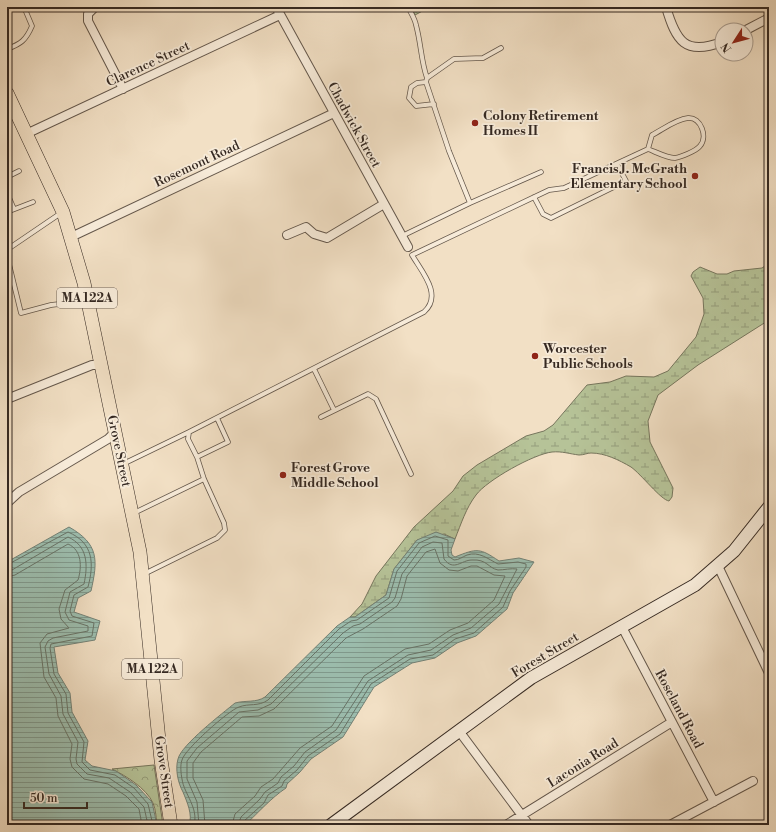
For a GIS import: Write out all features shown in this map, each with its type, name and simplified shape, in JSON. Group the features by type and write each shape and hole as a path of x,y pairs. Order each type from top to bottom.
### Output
{"main road":[{"name":"Grove Street","path":"8,96 63,212 88,300 133,514 143,574 161,760 171,825"},
{"name":"Forest Street","path":"331,825 535,676 679,595 718,566 750,532 769,506"}],"street":[{"path":"95,7 88,14 88,22 123,89"},
{"path":"666,7 675,31 687,45 700,48 714,44"},
{"name":"Clarence Street","path":"26,134 123,89 278,11"},
{"name":"Chadwick Street","path":"278,11 408,247"},
{"path":"754,26 769,18"},
{"name":"Rosemont Road","path":"71,236 334,113"},
{"path":"287,235 306,227 314,234 327,238 384,204"},
{"path":"7,399 92,365 101,365"},
{"path":"7,503 19,492 108,439 115,432"},
{"path":"7,496 19,492"},
{"path":"718,566 769,673"},
{"name":"Roseland Road","path":"622,627 714,802"},
{"name":"Laconia Road","path":"506,825 672,722"},
{"path":"459,731 529,825"},
{"path":"670,825 753,781"}],"lane":[{"path":"7,49 21,44 27,38 32,26 24,7"},
{"path":"408,7 416,24 422,63 434,104 449,151 470,203"},
{"path":"434,104 416,106 408,98 410,88 417,83 427,80 454,59 483,58 500,48"},
{"path":"412,255 549,190 564,188 648,149 674,158 684,155 700,147 703,140 701,125 695,120 689,118 679,120 652,135 648,149"},
{"path":"534,197 543,214 552,218 626,180 617,164"},
{"path":"7,177 19,171"},
{"path":"402,236 470,203 541,172"},
{"path":"7,193 14,209"},
{"path":"7,212 33,202"},
{"path":"63,212 8,249 7,256 21,313 52,305 88,300"},
{"name":"Chadwick Street","path":"122,465 314,369 415,317 428,308 432,299 432,290 408,247"},
{"path":"314,369 334,410"},
{"path":"321,417 368,394 376,399 411,474"},
{"path":"197,457 228,442 217,418"},
{"path":"143,574 217,538 225,530 224,522 204,479 197,457 188,439 189,432"},
{"path":"133,514 146,509 204,479"}],"green space":[{"path":"411,7 430,7 415,15"},
{"path":"769,263 769,320 698,365 658,395 648,421 650,442 673,488 672,497 669,501 665,500 631,467 612,457 591,453 579,455 563,452 552,452 534,457 500,475 476,495 469,505 455,539 444,534 417,540 394,569 386,595 355,617 350,617 362,604 376,576 414,527 453,491 463,476 477,465 526,436 544,431 553,425 587,385 610,382 626,376 654,377 668,371 696,337 704,314 703,298 691,276 693,272 700,267 717,274 727,274 734,271 762,268"},
{"path":"154,765 163,825 157,825 153,803 146,792 141,787 112,769"}],"water":[{"path":"69,527 79,533 86,540 94,554 95,562 91,591 78,598 74,612 100,621 95,640 54,647 58,673 70,693 72,712 88,741 85,760 92,766 116,771 136,785 152,802 157,825 7,825 7,562"},
{"path":"436,532 455,539 451,550 452,555 455,557 468,552 478,551 483,552 499,561 519,558 534,562 513,593 507,609 476,636 457,643 435,658 412,663 374,687 343,737 311,759 287,784 286,788 245,825 189,825 189,808 177,771 178,759 186,746 235,703 258,700 265,697 337,626 350,617 355,617 386,595 394,569 417,540"}],"place":[{"name":"Colony Retirement Homes II","path":"475,123"},
{"name":"Francis J. McGrath Elementary School","path":"695,176"},
{"name":"Worcester Public Schools","path":"535,356"},
{"name":"Forest Grove Middle School","path":"283,475"}]}
